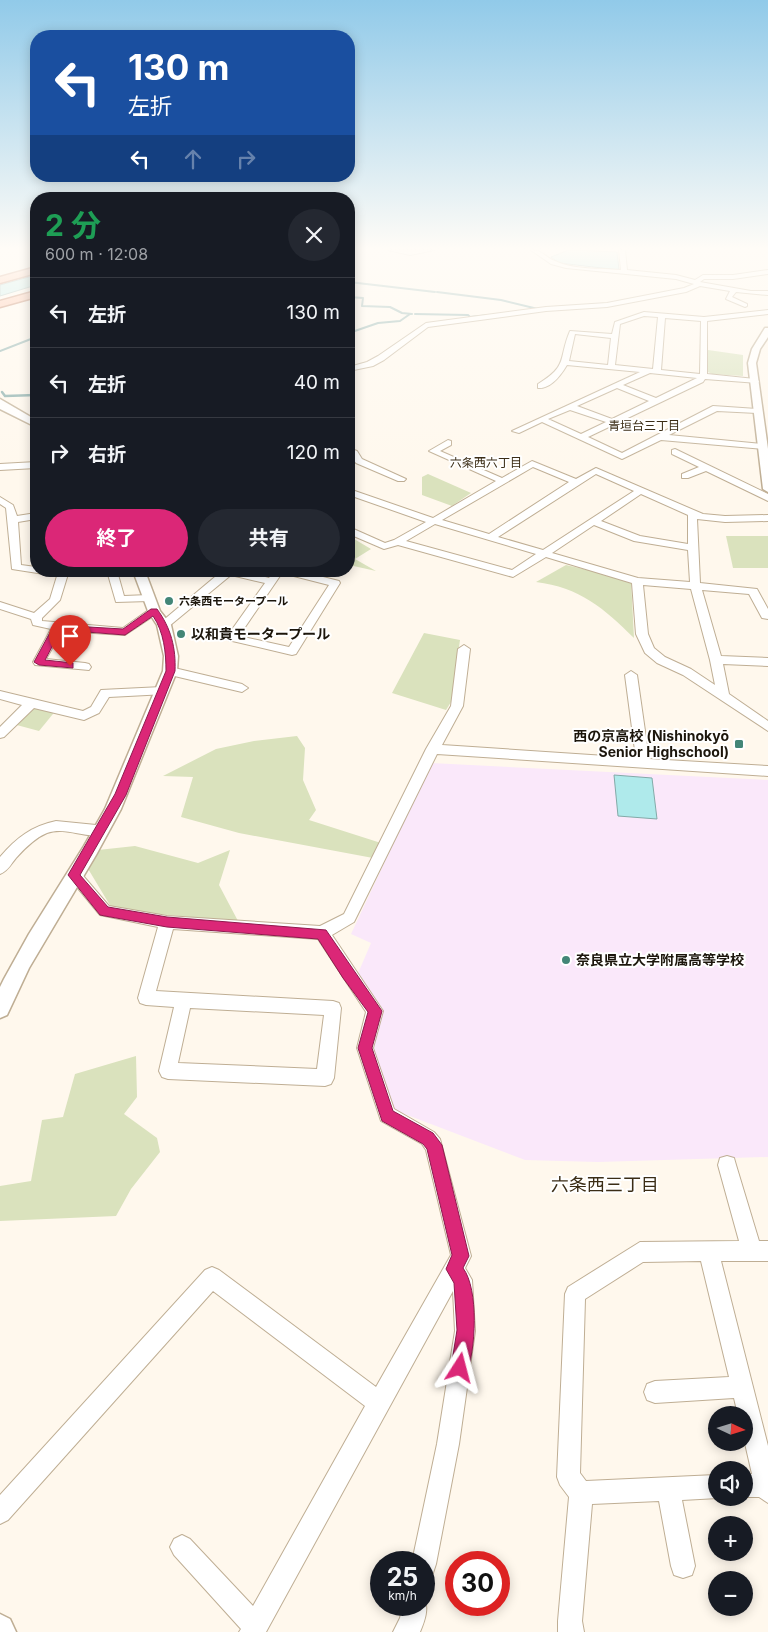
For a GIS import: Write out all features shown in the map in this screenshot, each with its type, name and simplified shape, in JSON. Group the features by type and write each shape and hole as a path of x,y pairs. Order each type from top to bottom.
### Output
{"street":[{"path":"355,368 370,364 381,358 424,326"},
{"path":"611,368 617,326"},
{"path":"653,371 660,326"},
{"path":"581,437 700,380 705,372 704,326"},
{"path":"768,330 756,349 752,363 768,489"},
{"path":"541,386 558,376 564,363 572,332 615,336"},
{"path":"564,363 755,380"},
{"path":"516,431 653,371"},
{"path":"618,386 656,401"},
{"path":"0,402 2,406 30,420"},
{"path":"570,407 591,412 613,422"},
{"path":"543,420 622,456 716,408 757,411"},
{"path":"660,437 762,447"},
{"path":"448,443 433,451 500,480"},
{"path":"675,452 768,498"},
{"path":"355,455 359,461 402,479"},
{"path":"355,533 384,546 398,542 500,480 532,464 576,482"},
{"path":"0,467 30,465"},
{"path":"685,476 705,468"},
{"path":"491,537 596,471 685,510 692,516 768,518"},
{"path":"398,542 513,574 640,491"},
{"path":"355,494 434,520 637,581 753,591 766,616 768,616"},
{"path":"0,500 10,507 13,520 16,568 30,569"},
{"path":"692,516 695,585 716,660 723,697"},
{"path":"13,520 30,517"},
{"path":"595,522 638,539 693,548"},
{"path":"36,616 55,600 62,577"},
{"path":"114,577 120,600 149,598"},
{"path":"0,1009 30,945 102,830 121,795 170,671 171,656 164,625 154,611 141,577"},
{"path":"164,625 221,577"},
{"path":"252,577 272,582"},
{"path":"275,577 232,638 292,651 335,583 310,577"},
{"path":"637,581 642,634 648,650 768,727"},
{"path":"0,605 36,616"},
{"path":"36,616 37,623 58,627 125,632 154,611"},
{"path":"58,627 39,662 85,667"},
{"path":"74,875 105,911 167,922 322,934 349,918 432,749 457,706 464,649"},
{"path":"716,660 768,662"},
{"path":"170,671 242,688"},
{"path":"631,675 643,764"},
{"path":"0,695 84,716 95,710 105,693 162,691"},
{"path":"0,734 31,703"},
{"path":"432,749 768,771"},
{"path":"0,868 18,845 44,827 65,825 92,832 102,830"},
{"path":"167,922 146,998 184,1000 333,1008 324,1078 168,1071 184,1000"},
{"path":"182,1547 254,1629 461,1256 434,1145 428,1138 387,1115 365,1048 376,1011 348,974 322,934"},
{"path":"570,1632 581,1493 568,1477 575,1294 640,1252 760,1251 727,1165"},
{"path":"708,1251 768,1487 753,1486"},
{"path":"427,1551 448,1444 466,1330 462,1280 454,1269"},
{"path":"0,1512 212,1277 380,1404"},
{"path":"655,1392 742,1387"},
{"path":"581,1493 708,1487"},
{"path":"668,1488 683,1566"},
{"path":"406,1632 413,1616"}],"shaded area":[{"name":"奈良県立大学附属高等学校","path":"431,763 768,780 768,1157 598,1162 525,1160 389,1108 369,1047 377,1014 356,978 371,943 351,934"}],"green space":[{"path":"708,350 743,355 743,376 712,374 708,372"},
{"path":"428,474 471,493 452,506 422,495 422,477"},
{"path":"726,536 768,536 768,568 733,568"},
{"path":"355,540 371,549 355,559"},
{"path":"355,559 376,571 355,566"},
{"path":"566,565 631,580 634,638 602,609 578,594 536,582"},
{"path":"424,633 460,640 451,702 446,710 392,693"},
{"path":"34,704 57,709 39,731 13,724"},
{"path":"297,736 305,748 303,780 316,810 309,820 381,843 373,858 239,833 181,817 193,777 163,776 216,749 254,741"},
{"path":"135,846 198,863 230,850 219,885 238,921 157,914 111,907 87,867 98,850"},
{"path":"136,1056 137,1097 124,1114 157,1138 160,1152 131,1189 116,1216 0,1221 0,1186 31,1181 42,1120 63,1117 75,1074"}],"water":[{"path":"614,775 652,778 657,819 618,816"}],"waterway":[{"path":"355,331 369,326"},
{"path":"0,351 30,339"},
{"path":"2,392 5,396 30,395"}],"place":[{"name":"六条西モータープール","path":"169,601"},
{"name":"以和貴モータープール","path":"181,634"},
{"name":"西の京高校 (Nishinokyō Senior Highschool)","path":"739,744"},
{"name":"奈良県立大学附属高等学校","path":"566,960"}],"district":[{"name":"青垣台三丁目","path":"644,426"},
{"name":"六条西六丁目","path":"486,463"},
{"name":"六条西三丁目","path":"605,1185"}],"route":[{"path":"70,666 39,662 58,627 125,632 154,611 164,625 171,656 170,671 121,795 74,875 105,911 167,922 322,934 348,974 376,1011 365,1048 387,1115 428,1138 434,1145 461,1256 454,1269 462,1280 466,1330 460,1368"}]}
